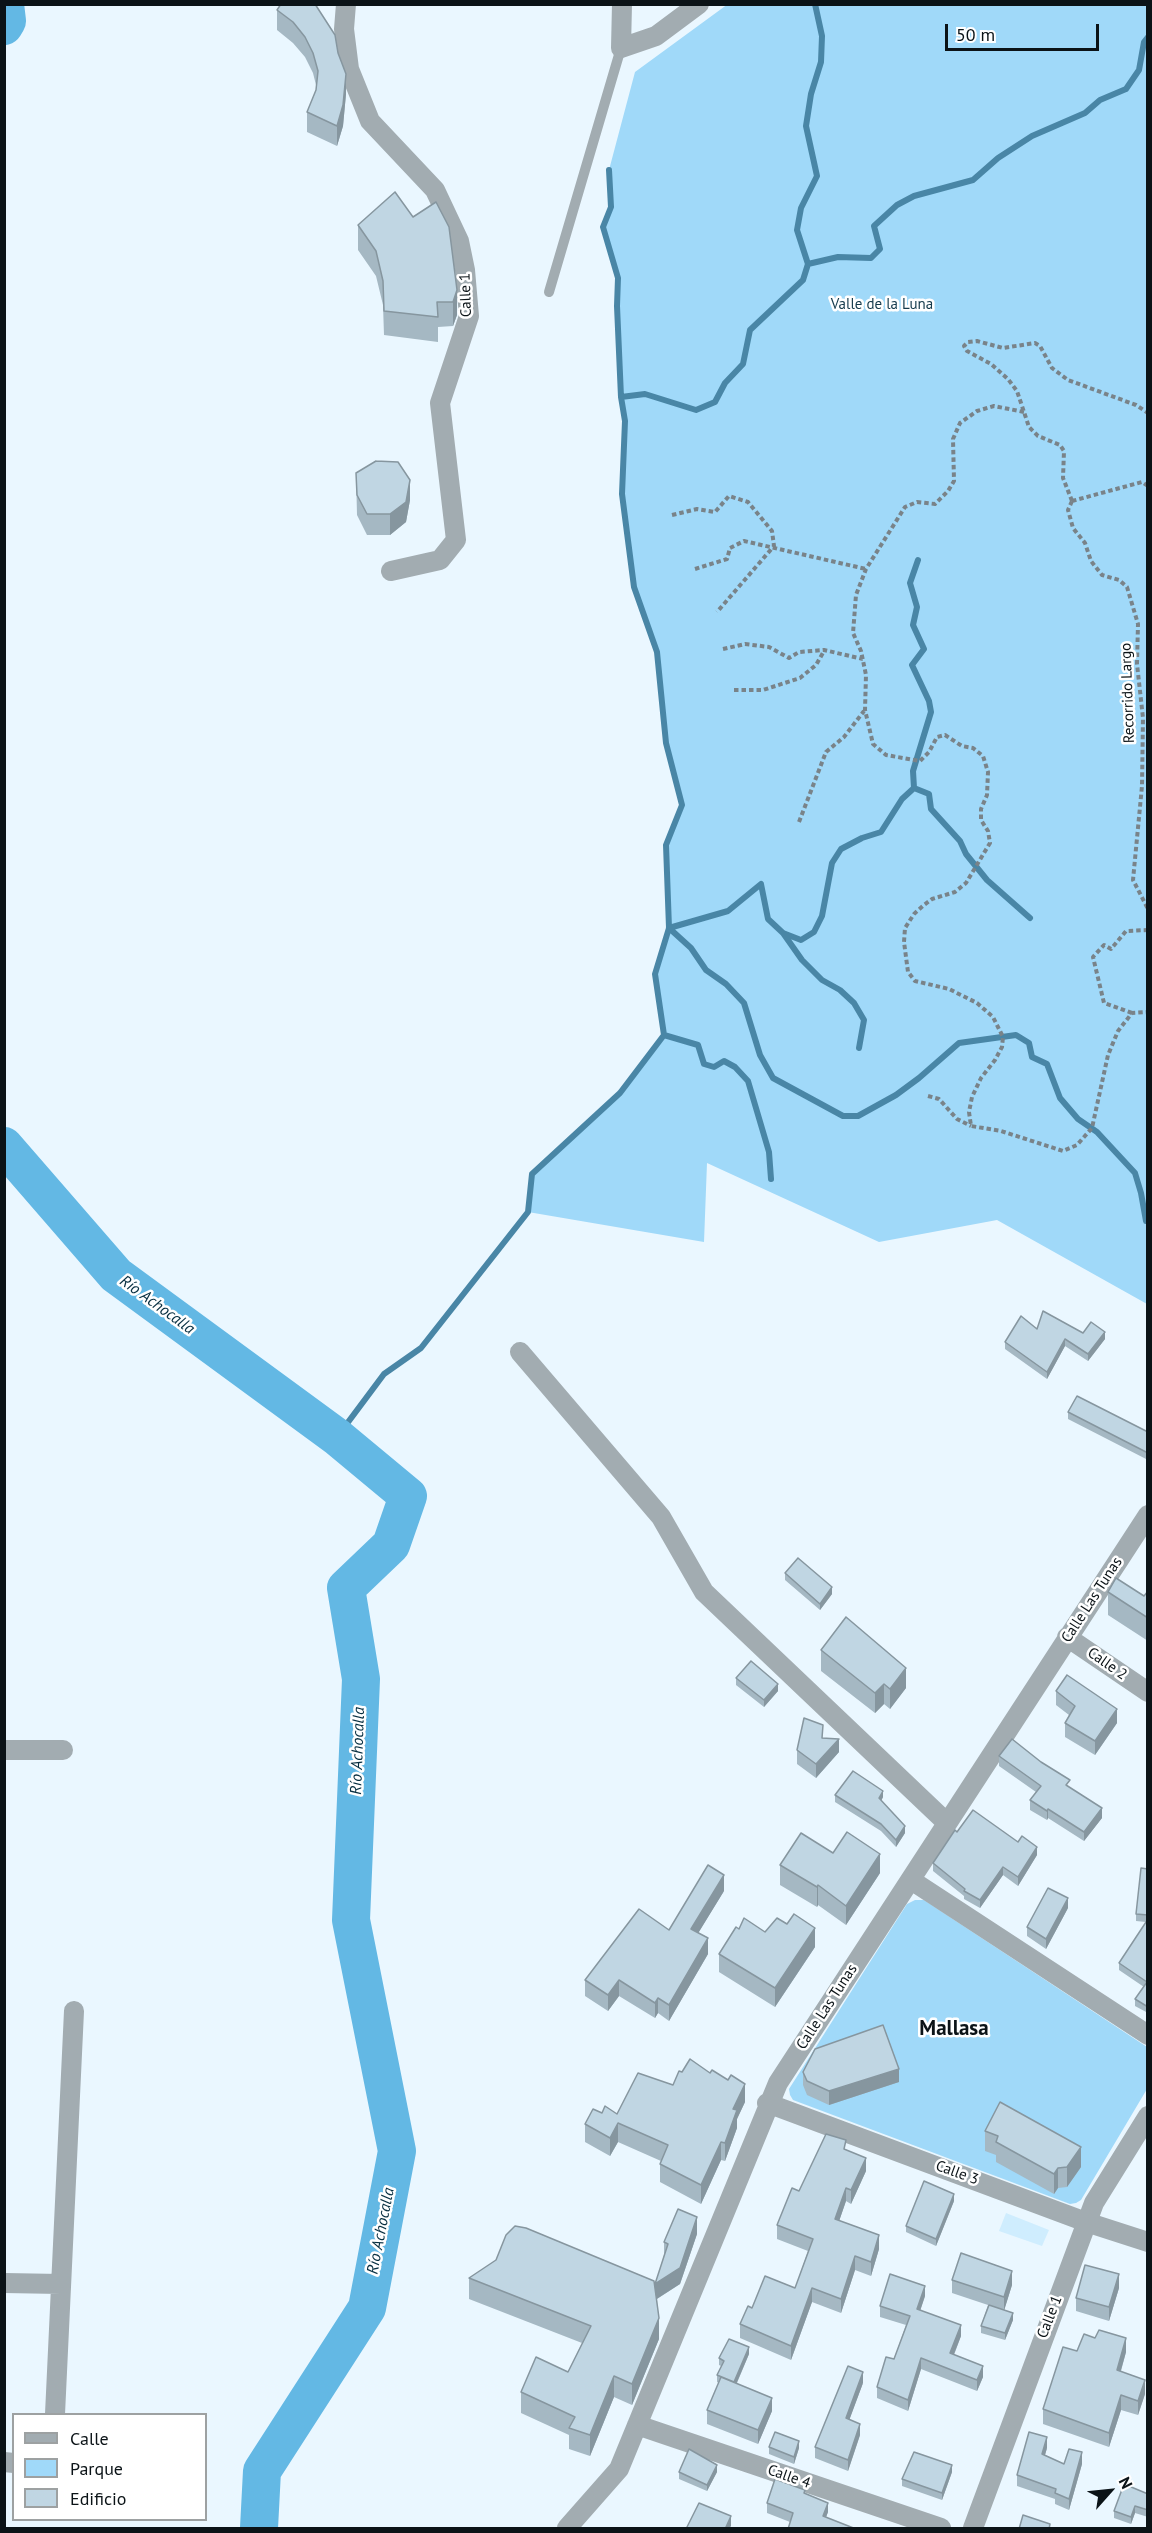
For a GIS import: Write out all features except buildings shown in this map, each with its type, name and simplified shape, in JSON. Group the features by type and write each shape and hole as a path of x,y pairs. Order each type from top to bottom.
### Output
{"street":[{"name":"Calle 1","path":"346,4 344,29 349,69 370,121 435,190 459,241 469,316 440,403 456,540 440,560 391,571"},
{"path":"622,4 621,48 656,36 699,4"},
{"path":"520,1352 661,1517 704,1592 947,1823"},
{"name":"Calle Las Tunas","path":"567,2529 619,2469 767,2103 778,2083 1148,1515"},
{"name":"Calle 2","path":"1067,1637 1148,1692"},
{"path":"4,1750 63,1750"},
{"path":"911,1880 1148,2035"},
{"path":"55,2413 74,2011"},
{"name":"Calle 3","path":"767,2103 1086,2222 1148,2242"},
{"name":"Calle 1","path":"973,2529 1094,2203 1148,2116"},
{"path":"4,2283 61,2284"},
{"name":"Calle 4","path":"637,2425 940,2529"}],"lane":[{"path":"549,292 621,48"}],"path":[{"path":"972,1126 969,1112 972,1097 981,1078 1002,1047 1003,1037 993,1017 977,1004 949,989 915,981 908,972 904,942 905,928 914,914 932,899 955,892 966,883 990,843 988,831 981,820 981,809 987,795 988,772 983,756 973,748 962,746 945,735 937,737 929,752 920,761 886,755 873,744 865,710 866,675 853,633 856,595 866,569 905,507 917,502 935,504 948,491 954,481 953,439 960,423 977,411 994,406 1024,412 1017,391 1008,379 991,364 967,351 964,346 968,342 977,341 1003,348 1035,343 1040,346 1052,368 1068,380 1136,405 1148,413"},
{"name":"Recorrido Largo","path":"1024,412 1029,427 1038,436 1060,445 1065,451 1063,478 1072,501 1068,510 1073,528 1085,543 1091,561 1102,574 1119,580 1127,587 1138,624 1137,663 1143,718 1142,786 1133,880 1148,909"},
{"path":"1072,501 1142,482 1148,486"},
{"path":"672,515 697,510 715,512 729,496 748,502 772,531 774,546 717,612"},
{"path":"695,569 727,559 730,548 744,541 774,546 866,569"},
{"path":"723,649 745,644 769,647 789,658 799,652 824,650 863,660"},
{"path":"734,690 763,690 800,678 816,665 824,650"},
{"path":"799,822 826,752 844,737 865,710"},
{"path":"1148,930 1126,931 1111,949 1104,945 1093,957 1104,1003 1132,1013 1148,1011"},
{"path":"928,1096 939,1098 957,1119 972,1126 1001,1131 1063,1151 1077,1145 1092,1128 1108,1055 1118,1031 1132,1013"}],"shaded area":[{"path":"1006,2213 1049,2230 1042,2246 999,2231"}],"green space":[{"name":"Valle de la Luna","path":"728,4 1147,5 1147,1304 997,1220 879,1242 707,1163 704,1242 528,1212 532,1174 620,1093 664,1035 655,974 669,928 666,845 682,805 666,743 657,652 634,587 622,494 625,421 621,397 618,278 603,227 610,207 609,170 635,72"},
{"path":"915,1900 924,1900 1147,2047 1147,2089 1081,2200 1076,2203 1070,2204 793,2100 790,2095 789,2089 907,1904"}],"waterway":[{"name":"Río Achocalla","path":"4,26 7,21 5,4"},
{"path":"808,264 797,230 801,208 817,176 806,126 811,94 821,62 822,36 815,4"},
{"path":"337,1437 384,1374 421,1348 528,1212 532,1174 620,1093 664,1035 655,974 669,928 666,845 682,805 666,743 657,652 634,587 622,494 625,421 621,397 645,394 696,410 715,402 725,383 743,364 750,330 803,280 808,264 838,257 871,258 880,249 874,226 897,205 914,196 973,180 998,158 1032,136 1085,113 1100,100 1126,89 1139,70 1144,42 1148,37"},
{"path":"609,170 611,207 603,227 618,278 621,397"},
{"path":"669,928 728,911 761,884 768,919 783,933 801,940 814,932 822,916 832,863 841,849 862,838 881,832 902,799 914,788 913,771 931,712 929,701 912,665 924,649 913,625 917,607 910,583 918,560"},
{"path":"914,788 929,794 931,809 960,841 966,854 987,880 1030,918"},
{"path":"669,928 691,948 706,970 726,984 744,1003 760,1055 773,1078 843,1116 858,1116 896,1095 959,1043 1016,1035 1029,1043 1032,1057 1047,1064 1060,1098 1078,1119 1097,1132 1135,1173 1146,1221"},
{"path":"783,933 802,960 822,980 840,990 854,1003 864,1020 859,1048"},
{"path":"664,1035 698,1045 704,1064 714,1067 724,1061 735,1067 748,1081 769,1152 771,1179"},
{"name":"Río Achocalla","path":"4,1146 116,1275 337,1437 408,1496 391,1545 346,1588 361,1679 351,1920 397,2151 367,2308 262,2471 259,2528"}],"district":[{"name":"Mallasa","path":"954,2029"}]}
